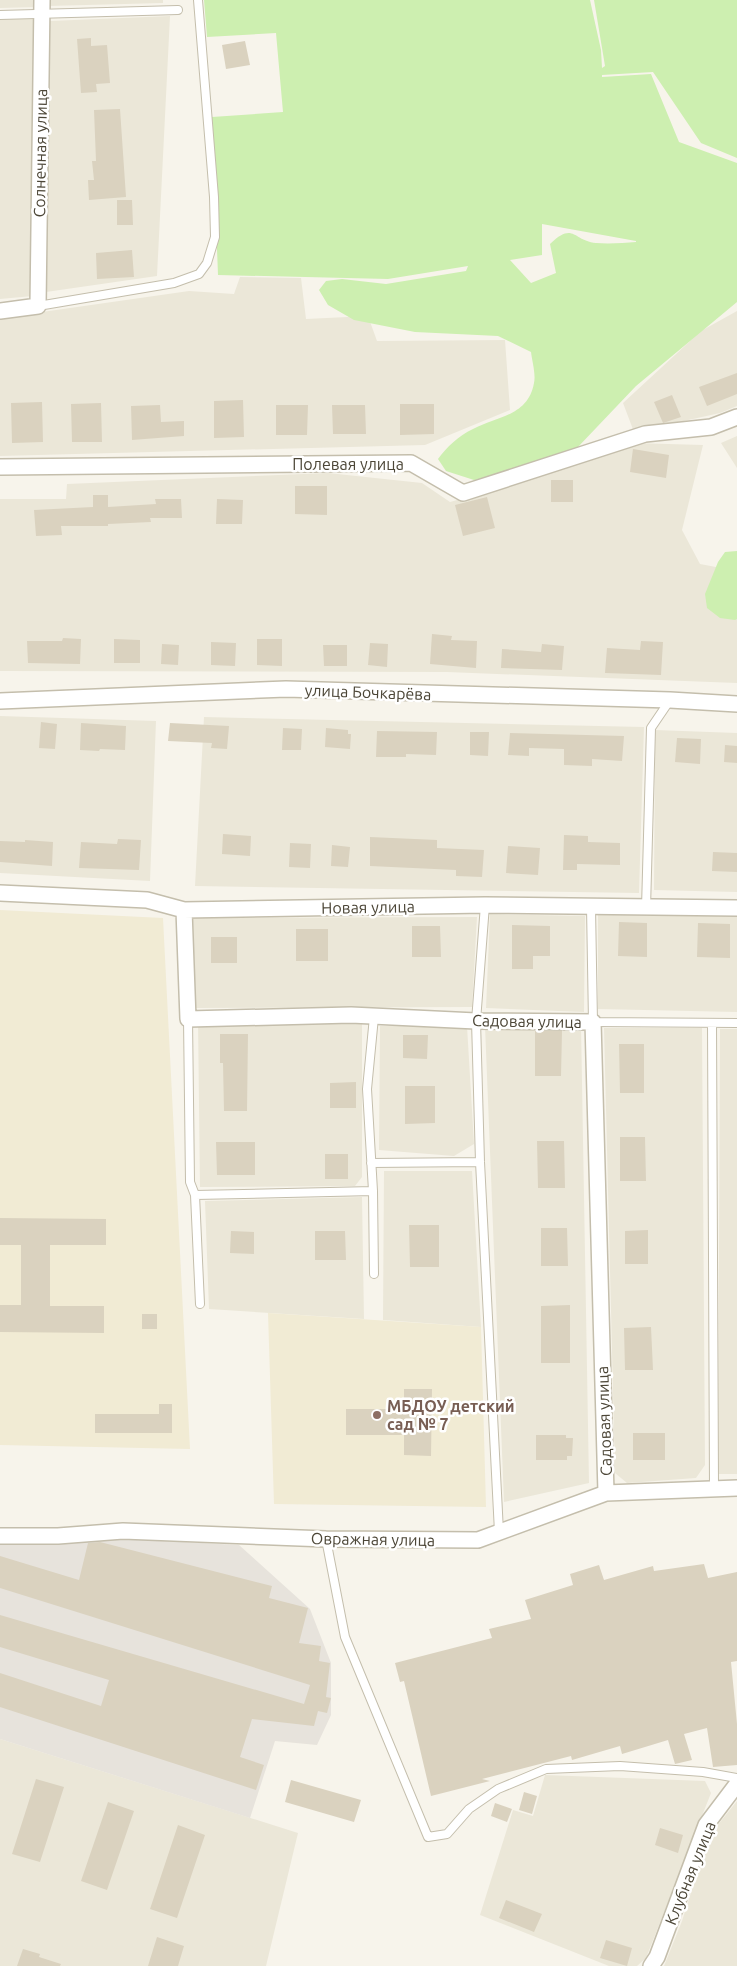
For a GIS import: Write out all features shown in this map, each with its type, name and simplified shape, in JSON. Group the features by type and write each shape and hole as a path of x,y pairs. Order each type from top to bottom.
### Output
{"street":[{"name":"Солнечная улица","path":"38,306 42,7"},
{"path":"0,311 38,306"},
{"name":"Полевая улица","path":"0,467 411,463 463,493 645,434 712,427 737,417"},
{"name":"улица Бочкарёва","path":"0,701 286,690 670,700 737,704"},
{"name":"Новая улица","path":"0,893 147,900 184,910 485,905 737,908"},
{"path":"184,910 188,1019"},
{"name":"Садовая улица","path":"188,1019 350,1015 476,1021 593,1022 606,1493"},
{"name":"Овражная улица","path":"0,1536 58,1536 124,1531 326,1539 478,1540 606,1493 737,1488"},
{"name":"Клубная улица","path":"651,1966 657,1957 706,1825 737,1784"}],"lane":[{"path":"38,306 174,282 199,274 207,263 215,237 198,0"},
{"path":"0,15 42,7 178,10"},
{"path":"646,908 651,728 670,700"},
{"path":"485,905 476,1021 480,1162 499,1532"},
{"path":"591,907 593,1022 737,1023"},
{"path":"374,1016 367,1089 373,1191 374,1274"},
{"path":"188,1019 190,1182 195,1195 200,1304"},
{"path":"712,1023 714,1488"},
{"path":"371,1163 480,1162"},
{"path":"195,1195 373,1191"},
{"path":"326,1539 345,1637 428,1837 447,1834 469,1809 498,1789 546,1769 629,1767 703,1772 737,1778"}],"shaded area":[{"path":"0,0 37,0 37,7 0,8"},
{"path":"48,0 163,0 163,3 48,6"},
{"path":"170,16 157,276 46,292 50,21"},
{"path":"35,17 33,296 0,299 0,19"},
{"path":"240,277 301,278 306,319 368,316 377,341 505,340 510,410 425,445 0,456 0,318 189,291 234,294"},
{"path":"737,311 737,406 720,413 634,432 623,403 701,331"},
{"path":"737,436 737,468 721,443"},
{"path":"633,443 703,445 682,530 700,564 737,571 737,683 447,672 0,671 0,499 66,499 67,484 328,473 422,483 450,502 543,476"},
{"path":"0,716 156,721 150,881 0,873"},
{"path":"204,717 644,727 639,893 195,886"},
{"path":"655,730 737,733 737,892 654,890"},
{"path":"0,910 163,918 190,1449 0,1445"},
{"path":"490,914 585,916 584,1012 486,1008"},
{"path":"737,914 737,1012 598,1009 598,915"},
{"path":"477,917 472,1007 194,1008 193,918"},
{"path":"198,1020 362,1022 362,1177 355,1186 200,1187"},
{"path":"581,1025 589,1483 504,1502 485,1026"},
{"path":"380,1026 467,1026 474,1144 454,1156 379,1150"},
{"path":"604,1028 702,1028 705,1465 696,1478 627,1483 615,1473"},
{"path":"720,1029 737,1029 737,1474 718,1474"},
{"path":"384,1171 472,1171 481,1327 383,1320"},
{"path":"362,1197 364,1319 209,1309 205,1201"},
{"name":"МБДОУ детский сад № 7","path":"268,1313 481,1327 486,1507 274,1504"},
{"path":"91,1537 239,1545 310,1609 331,1663 331,1715 317,1745 275,1741 250,1818 0,1739 0,1542"},
{"path":"0,1739 298,1833 266,1966 0,1966"},
{"path":"545,1775 705,1781 711,1793 646,1958 637,1966 609,1966 480,1915 513,1810 533,1816"},
{"path":"737,1801 737,1966 664,1966 682,1921 709,1836"}],"green space":[{"path":"204,0 590,0 601,50 602,68 605,66 594,0 737,0 737,158 701,143 653,72 602,75 602,77 651,74 679,142 737,163 737,302 636,386 577,448 489,479 474,480 446,471 438,459 453,442 473,429 511,414 519,409 531,394 534,372 531,352 498,336 415,332 354,320 328,305 319,290 326,281 342,279 386,284 466,271 468,266 388,279 218,275 212,117 283,112 276,33 207,37","holes":["542,224 636,241 596,243 588,242 573,234 564,234 550,244 556,273 531,283 510,260 542,255"]},
{"path":"737,551 737,619 720,618 707,608 705,594 718,562 725,552"}],"building":[{"path":"91,38 91,46 107,45 110,83 96,84 97,92 81,93 77,39"},
{"path":"245,41 250,65 226,69 222,45"},
{"path":"120,109 126,197 89,200 88,180 94,180 92,161 96,161 94,110"},
{"path":"117,200 132,200 133,225 117,225"},
{"path":"132,250 134,277 97,279 96,253"},
{"path":"737,373 737,394 707,406 699,387"},
{"path":"672,395 681,417 663,423 654,402"},
{"path":"243,400 244,437 214,438 214,401"},
{"path":"42,402 43,442 12,443 11,403"},
{"path":"101,403 102,442 72,442 71,404"},
{"path":"400,404 434,404 434,434 400,435"},
{"path":"160,405 161,422 184,421 184,436 132,440 131,406"},
{"path":"276,405 308,405 307,435 276,435"},
{"path":"332,405 365,405 366,434 333,434"},
{"path":"633,449 669,455 666,478 630,472"},
{"path":"551,480 573,480 573,502 551,502"},
{"path":"295,486 327,486 327,515 295,514"},
{"path":"93,495 108,495 108,507 156,504 155,499 181,499 182,518 150,518 151,522 108,524 108,526 61,526 62,535 36,536 34,510 93,507"},
{"path":"487,497 495,528 463,536 455,505"},
{"path":"217,499 243,500 242,524 216,524"},
{"path":"432,634 452,636 451,640 477,641 476,668 430,664"},
{"path":"63,638 81,639 80,664 28,663 27,641 62,641"},
{"path":"114,639 140,640 140,663 114,663"},
{"path":"257,639 282,639 282,666 257,665"},
{"path":"641,641 663,642 661,675 605,673 607,648 640,650"},
{"path":"211,642 236,643 235,666 211,665"},
{"path":"370,643 388,644 387,667 368,665"},
{"path":"162,644 179,645 178,665 161,664"},
{"path":"542,644 564,646 562,670 501,668 502,649 541,652"},
{"path":"323,645 347,645 347,666 324,666"},
{"path":"41,722 57,724 55,749 39,748"},
{"path":"81,723 126,726 125,750 80,750"},
{"path":"170,723 229,726 227,749 211,748 212,743 168,741"},
{"path":"283,728 302,729 301,750 282,750"},
{"path":"326,728 348,730 348,734 351,734 350,749 325,747"},
{"path":"377,731 437,732 436,755 406,754 406,757 376,757"},
{"path":"470,732 489,732 488,756 470,755"},
{"path":"510,733 624,736 622,761 592,759 592,766 564,765 564,749 529,748 529,756 508,755"},
{"path":"677,738 701,739 700,764 675,762"},
{"path":"725,745 737,746 737,763 724,762"},
{"path":"223,834 251,836 250,856 222,854"},
{"path":"564,835 588,836 588,842 620,843 620,865 577,864 577,870 563,870"},
{"path":"370,837 437,840 437,848 484,850 482,877 456,876 456,870 370,866"},
{"path":"118,839 141,840 139,870 79,868 81,842 117,844"},
{"path":"25,840 53,842 52,866 0,862 0,841 25,842"},
{"path":"290,843 311,844 310,868 289,867"},
{"path":"332,845 350,847 348,867 331,866"},
{"path":"508,846 540,848 538,875 506,873"},
{"path":"713,852 737,853 737,872 712,871"},
{"path":"619,922 647,923 647,957 618,956"},
{"path":"698,923 730,924 730,958 697,957"},
{"path":"512,925 550,926 550,956 533,956 533,969 512,969"},
{"path":"412,926 440,926 441,957 412,957"},
{"path":"296,929 328,929 328,961 296,961"},
{"path":"211,937 237,937 237,963 211,963"},
{"path":"535,1031 562,1031 561,1076 535,1076"},
{"path":"220,1034 248,1034 247,1111 224,1111 223,1063 220,1063"},
{"path":"403,1035 428,1035 427,1059 403,1058"},
{"path":"619,1044 644,1044 644,1093 620,1093"},
{"path":"356,1082 356,1108 330,1108 330,1083"},
{"path":"405,1086 435,1086 435,1123 405,1124"},
{"path":"620,1137 645,1137 646,1181 620,1181"},
{"path":"537,1141 564,1141 565,1188 538,1188"},
{"path":"216,1142 255,1142 255,1175 217,1175"},
{"path":"325,1154 348,1154 348,1179 325,1179"},
{"path":"0,1218 106,1219 106,1245 50,1245 50,1306 104,1306 104,1333 0,1332 0,1305 21,1305 21,1245 0,1245"},
{"path":"409,1225 439,1225 439,1267 410,1267"},
{"path":"541,1228 567,1228 568,1266 541,1266"},
{"path":"648,1230 648,1264 625,1264 625,1231"},
{"path":"231,1231 254,1232 254,1254 230,1253"},
{"path":"315,1231 345,1231 346,1260 315,1260"},
{"path":"570,1305 570,1363 541,1363 541,1306"},
{"path":"142,1314 157,1314 157,1329 142,1329"},
{"path":"651,1327 653,1370 625,1370 624,1328"},
{"path":"404,1389 432,1389 431,1456 404,1455 404,1435 346,1435 346,1409 404,1409"},
{"path":"159,1404 172,1404 172,1433 95,1433 95,1414 159,1414"},
{"path":"633,1433 665,1433 665,1460 633,1460"},
{"path":"536,1435 566,1435 566,1438 573,1438 572,1456 567,1456 567,1460 536,1460"},
{"path":"100,1542 272,1586 269,1598 308,1608 299,1643 321,1646 319,1661 330,1663 326,1697 331,1698 327,1713 318,1711 314,1726 252,1719 240,1757 264,1765 256,1790 0,1707 0,1673 101,1706 109,1680 0,1647 0,1615 304,1704 310,1685 0,1588 0,1556 79,1580 88,1543"},
{"path":"704,1564 708,1578 737,1572 737,1661 731,1662 737,1724 737,1765 713,1767 707,1728 684,1734 692,1760 675,1764 668,1740 622,1754 620,1746 572,1760 571,1756 482,1779 490,1781 431,1796 404,1681 400,1682 395,1663 492,1638 489,1629 531,1619 525,1600 573,1585 570,1574 599,1565 604,1580 653,1566 654,1571"},
{"path":"36,1779 64,1787 40,1862 12,1854"},
{"path":"291,1780 361,1800 354,1822 285,1802"},
{"path":"524,1792 537,1796 532,1814 519,1810"},
{"path":"108,1802 134,1811 107,1890 81,1881"},
{"path":"495,1803 512,1809 507,1822 491,1816"},
{"path":"178,1825 205,1835 177,1918 150,1909"},
{"path":"660,1828 683,1835 678,1853 655,1845"},
{"path":"506,1900 542,1914 534,1932 499,1918"},
{"path":"157,1937 184,1946 178,1966 148,1966"},
{"path":"606,1940 632,1948 627,1966 600,1958"},
{"path":"23,1949 40,1954 39,1957 61,1964 60,1966 17,1966"}],"place":[{"name":"МБДОУ детский сад № 7","path":"377,1415"}]}
